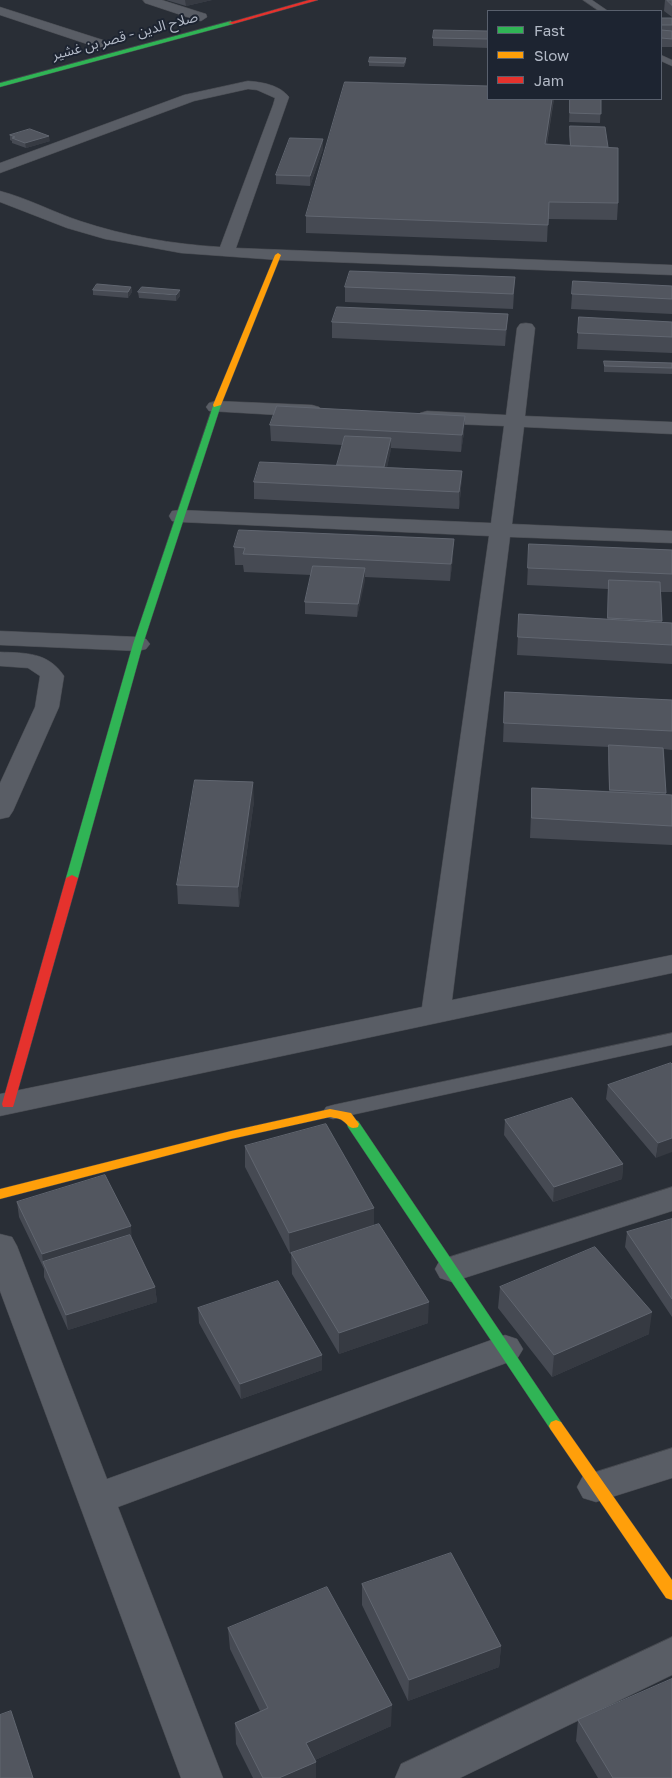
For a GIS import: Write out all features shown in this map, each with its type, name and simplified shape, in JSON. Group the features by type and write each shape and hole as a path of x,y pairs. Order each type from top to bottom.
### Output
{"main road":[{"name":"صلاح الدين - قصر بن غشير","path":"0,85 315,0"},
{"path":"183,22 206,16"},
{"path":"78,50 105,43"},
{"path":"4,1105 138,644 216,407 278,255"},
{"path":"0,1194 231,1135 330,1113 346,1116 356,1127 452,1269 596,1487 672,1593"}],"street":[{"path":"149,0 206,16"},
{"path":"0,10 105,43"},
{"path":"4,164 189,98 248,85 266,88 282,97 226,252"},
{"path":"0,196 78,226 148,244 278,255 672,270"},
{"path":"436,1014 526,328"},
{"path":"216,407 326,412"},
{"path":"406,416 672,428"},
{"path":"180,516 672,537"},
{"path":"0,638 138,644"},
{"path":"0,659 24,660 40,664 52,676 47,707 0,811"},
{"path":"4,1105 672,964"},
{"path":"452,1269 672,1198"},
{"path":"0,1246 202,1778"},
{"path":"95,1498 505,1349"},
{"path":"596,1487 672,1463"},
{"path":"416,1778 672,1654"}],"lane":[{"path":"588,0 603,10"},
{"path":"330,1113 672,1039"}],"building":[{"path":"662,18 672,18 672,25 662,25"},
{"path":"434,30 487,31 487,39 433,38"},
{"path":"662,30 672,31 672,39 662,38"},
{"path":"370,57 406,58 404,63 369,62"},
{"path":"345,82 487,86 487,100 552,100 545,144 618,148 618,203 549,202 548,225 306,216"},
{"path":"570,100 601,100 601,114 570,113"},
{"path":"570,126 605,127 608,147 571,146"},
{"path":"30,129 49,136 25,143 12,138 15,137 10,135"},
{"path":"290,138 323,139 310,176 276,175"},
{"path":"350,271 515,277 513,294 345,287"},
{"path":"573,281 672,286 672,299 572,294"},
{"path":"97,284 131,287 128,292 93,290"},
{"path":"142,287 180,290 176,295 138,292"},
{"path":"337,307 508,314 506,330 332,322"},
{"path":"579,317 672,322 672,337 578,333"},
{"path":"604,361 672,363 672,368 605,366"},
{"path":"277,406 465,416 462,435 270,425"},
{"path":"345,436 391,438 384,467 337,465"},
{"path":"260,462 462,471 459,492 254,482"},
{"path":"239,530 454,539 451,564 243,554 245,548 234,547"},
{"path":"529,544 672,550 672,574 528,568"},
{"path":"313,566 365,568 358,604 305,602"},
{"path":"609,580 660,582 662,621 608,618"},
{"path":"519,614 672,623 672,645 518,637"},
{"path":"505,692 672,700 672,731 504,723"},
{"path":"609,745 663,748 666,793 610,790"},
{"path":"195,780 253,782 238,887 177,885"},
{"path":"532,788 672,795 672,826 532,818"},
{"path":"671,1063 672,1138 658,1143 608,1085"},
{"path":"572,1098 623,1164 554,1187 505,1120"},
{"path":"326,1124 374,1208 289,1233 245,1146"},
{"path":"105,1175 131,1226 42,1254 17,1202"},
{"path":"672,1219 672,1299 627,1232"},
{"path":"379,1224 429,1302 339,1333 291,1253"},
{"path":"130,1235 155,1287 66,1315 43,1262"},
{"path":"595,1247 652,1312 554,1355 500,1287"},
{"path":"278,1281 322,1355 240,1384 198,1308"},
{"path":"451,1553 501,1646 409,1680 362,1584"},
{"path":"327,1587 392,1705 306,1743 316,1762 279,1778 263,1778 235,1723 268,1708 228,1628"},
{"path":"672,1679 672,1778 613,1778 578,1720"},
{"path":"11,1711 33,1778 0,1778 0,1715"}],"traffic: fast":[{"path":"0,85 231,23"},
{"path":"72,878 138,644 217,405"},
{"path":"353,1124 556,1426"}],"traffic: slow":[{"path":"217,405 278,255"},
{"path":"0,1194 231,1135 330,1113 346,1116 353,1124"},
{"path":"556,1426 672,1593"}],"traffic: jam":[{"path":"231,23 315,0"},
{"path":"8,1104 72,878"}]}
